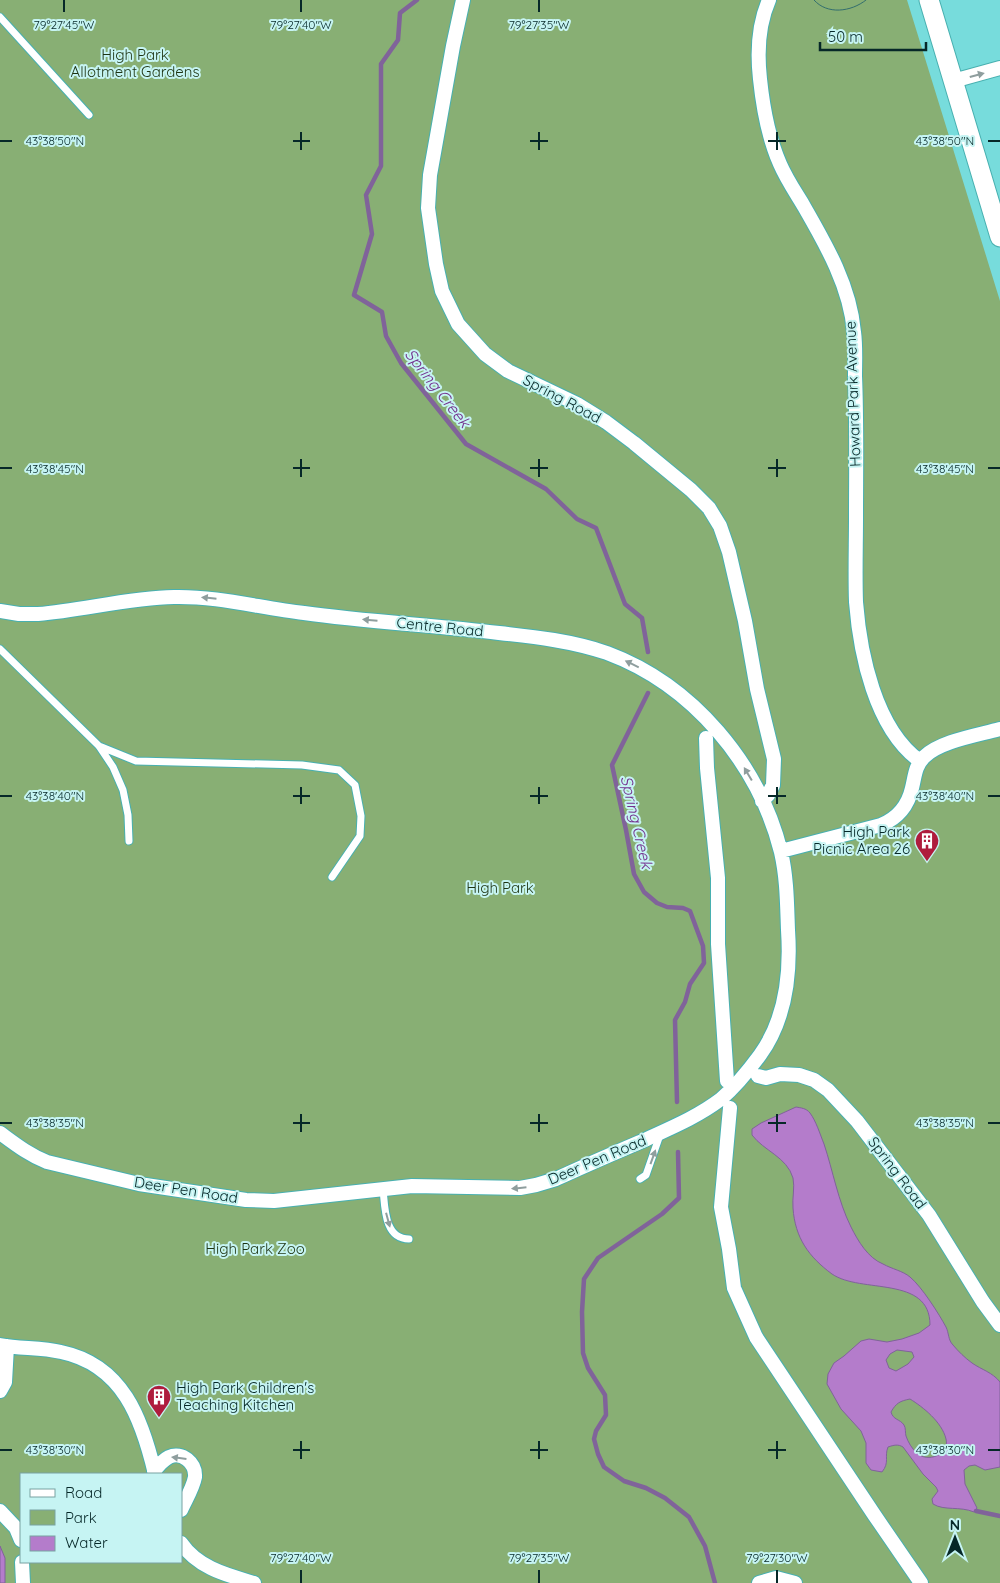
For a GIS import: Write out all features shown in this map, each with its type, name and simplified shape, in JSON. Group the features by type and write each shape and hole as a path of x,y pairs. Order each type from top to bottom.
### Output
{"main road":[{"path":"930,0 1000,237"}],"street":[{"name":"Spring Road","path":"463,0 430,175 428,208 442,291 458,324 485,354 508,371 577,404 606,422 691,490 709,508 720,526 729,552 745,620 757,689 774,759 773,786 762,801"},
{"name":"Howard Park Avenue","path":"769,0 760,28 758,54 768,129 781,167 839,272 847,295 854,331 856,601 862,647 872,685 883,713 897,738 912,756 920,762"},
{"path":"954,81 1000,68"},
{"name":"Centre Road","path":"0,611 38,614 155,598 201,597 302,613 450,627 566,641 607,653 650,673 668,685 689,702 724,739 754,783 781,852"},
{"path":"752,1074 774,1031 782,1010 787,986 789,934 786,881 781,852 890,821 906,805 912,789 916,768 930,752 943,745 1000,729"},
{"path":"706,738 707,768 718,878 718,944 727,1081"},
{"name":"Spring Road","path":"752,1074 766,1078 780,1074 799,1075 814,1080 828,1090 857,1121 929,1215 983,1302 1000,1325"},
{"name":"Deer Pen Road","path":"0,1132 33,1157 47,1162 139,1184 246,1200 274,1201 412,1186 520,1188 556,1178 695,1116 752,1074"},
{"path":"730,1108 721,1207 734,1288 756,1337 921,1583"},
{"path":"0,1391 5,1382 3,1346 59,1351 84,1358 102,1369 124,1392 138,1418 154,1472"},
{"path":"154,1472 165,1460 174,1456 186,1458 192,1465 195,1471 194,1481 182,1508"},
{"path":"0,1511 16,1528 20,1538"},
{"path":"182,1544 189,1553 205,1565 254,1583"},
{"path":"22,1563 24,1583"},
{"path":"759,1583 776,1578 794,1583"}],"lane":[{"path":"0,18 89,115"},
{"path":"0,649 98,746 113,767 123,790 128,815 129,841"},
{"path":"98,746 136,760 302,764 339,770 355,785 361,816 360,836 332,877"},
{"name":"Deer Pen Road","path":"640,1179 646,1174 661,1132"},
{"path":"383,1189 388,1225 398,1237 409,1239"}],"green space":[{"name":"High Park","path":"0,0 907,0 1000,301 1000,1583 0,1583"}],"water":[{"path":"796,1107 805,1109 810,1113 824,1144 846,1217 860,1243 873,1258 886,1266 904,1273 915,1281 939,1315 953,1345 969,1361 990,1373 1000,1382 1000,1467 985,1470 975,1465 969,1466 964,1470 965,1484 977,1508 974,1512 933,1504 932,1499 938,1491 936,1487 901,1446 888,1447 886,1465 882,1472 871,1470 866,1463 866,1443 861,1431 841,1409 827,1384 828,1374 834,1363 861,1341 869,1339 887,1342 919,1333 930,1325 927,1309 919,1299 907,1292 845,1280 832,1274 816,1261 800,1238 794,1219 794,1182 790,1171 781,1159 752,1135 752,1129","holes":["897,1350 912,1352 914,1357 908,1364 896,1371 889,1368 886,1360 890,1354","910,1399 921,1406 941,1427 944,1433 946,1439 945,1449 937,1456 921,1456 915,1451 907,1438 904,1425 892,1415 891,1412 897,1404"]},
{"path":"0,1546 5,1558 5,1583 0,1583"}],"waterway":[{"name":"Spring Creek","path":"417,0 400,13 398,40 381,64 381,166 366,195 372,234 354,295 382,312 386,336 401,363 466,444 546,489 577,519 596,528 625,604 642,618 648,652"},
{"name":"Spring Creek","path":"648,693 612,765 634,874 644,892 657,903 667,907 683,908 690,911 703,946 704,963 690,984 685,1002 675,1020 677,1102"},
{"name":"Spring Creek","path":"678,1152 679,1198 662,1214 598,1258 584,1279 582,1312 583,1353 588,1368 605,1395 606,1415 596,1431 594,1439 604,1467 624,1481 646,1488 665,1498 689,1517 705,1546 715,1583"},
{"path":"976,1511 1000,1516"}],"tram line":[{"path":"814,0 819,5 832,10 853,7 866,0"}],"place":[{"name":"High Park Picnic Area 26","path":"927,862"},
{"name":"High Park Children's Teaching Kitchen","path":"159,1418"}],"park label":[{"name":"High Park Allotment Gardens","path":"135,64"},
{"name":"High Park Zoo","path":"255,1249"}]}
